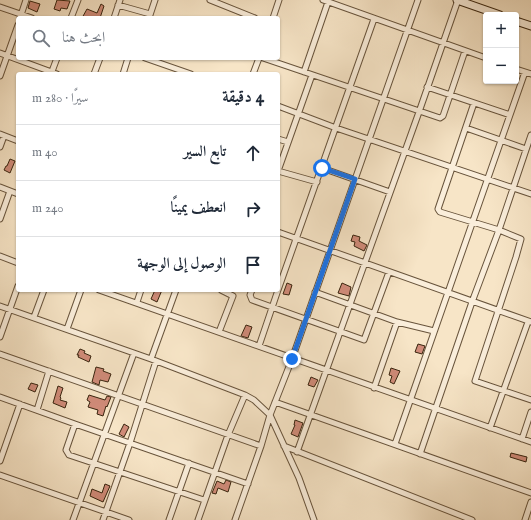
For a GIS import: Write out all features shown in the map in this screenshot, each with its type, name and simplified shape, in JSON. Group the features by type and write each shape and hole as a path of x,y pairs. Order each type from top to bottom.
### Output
{"street":[{"path":"0,7 21,16 26,0"},
{"path":"72,16 78,0"},
{"path":"115,16 119,3 149,16 155,0"},
{"path":"210,0 249,16"},
{"path":"274,16 279,0"},
{"path":"323,0 338,3 374,19 483,57"},
{"path":"235,520 270,416 292,359 418,0"},
{"path":"297,452 340,331 351,305 457,0 491,12"},
{"path":"304,72 328,2"},
{"path":"280,280 322,168 374,19"},
{"path":"519,22 531,26"},
{"path":"0,76 16,30"},
{"path":"269,60 419,112 442,118 465,51"},
{"path":"0,54 16,59"},
{"path":"17,60 48,72"},
{"path":"51,72 56,60"},
{"path":"95,72 99,60"},
{"path":"123,72 127,60"},
{"path":"150,60 175,71"},
{"path":"254,72 258,60"},
{"path":"519,69 531,74"},
{"path":"395,444 525,72"},
{"path":"280,165 312,75"},
{"path":"427,87 510,115"},
{"path":"474,103 438,208 439,211 472,223 499,230 519,238 521,241 475,381 531,400"},
{"path":"280,107 336,128 531,194"},
{"path":"466,128 526,149"},
{"path":"0,147 2,135 16,139"},
{"path":"420,454 472,302 531,138"},
{"path":"280,140 288,142"},
{"path":"322,168 390,192"},
{"path":"280,172 316,182"},
{"path":"0,188 16,193"},
{"path":"0,219 10,191"},
{"path":"280,233 530,322 490,428"},
{"path":"0,256 16,262"},
{"path":"251,292 250,295 252,300 364,340 375,314 389,272"},
{"path":"0,337 16,292"},
{"path":"34,317 43,292"},
{"path":"67,329 80,292"},
{"path":"105,292 137,302 374,388 531,442"},
{"path":"137,302 140,292"},
{"path":"102,520 130,443 175,292"},
{"path":"220,332 233,296 225,292"},
{"path":"259,346 277,292"},
{"path":"315,292 397,322 434,331"},
{"path":"0,306 154,360 245,395 254,400 270,416 302,484 314,520"},
{"path":"374,388 397,322"},
{"path":"73,520 134,353"},
{"path":"0,354 261,446"},
{"path":"37,410 49,372"},
{"path":"198,520 228,435 245,395"},
{"path":"0,397 248,484"},
{"path":"275,402 311,413 420,454 531,493"},
{"path":"0,460 20,404"},
{"path":"522,439 531,412"},
{"path":"75,424 66,450 67,453 204,500"},
{"path":"284,446 472,520"},
{"path":"169,520 189,463"},
{"path":"0,475 129,520"},
{"path":"525,520 531,502"}],"building":[{"path":"57,0 70,1 67,9 61,8 60,11 54,9"},
{"path":"30,1 40,4 37,12 28,8"},
{"path":"101,4 104,6 101,16 83,16 87,9 97,13"},
{"path":"10,159 15,161 10,173 4,170"},
{"path":"353,235 360,237 359,241 367,245 364,251 354,246 355,242 351,241"},
{"path":"287,283 292,285 289,295 283,294"},
{"path":"342,283 351,287 349,296 338,293"},
{"path":"154,292 161,292 157,302 151,299"},
{"path":"246,325 252,327 248,338 241,336"},
{"path":"418,344 425,346 422,354 415,352"},
{"path":"80,349 85,351 84,353 91,356 89,362 78,357 79,355 77,355"},
{"path":"96,367 104,369 103,371 111,374 108,382 100,380 99,385 92,382"},
{"path":"391,368 400,371 394,384 390,382 392,376 389,375"},
{"path":"311,377 318,380 314,387 308,385"},
{"path":"31,383 38,385 35,392 28,389"},
{"path":"58,386 63,388 60,400 67,402 65,408 53,403"},
{"path":"89,395 105,400 107,396 111,397 103,416 97,414 98,410 88,407 90,402 87,400"},
{"path":"295,420 303,423 298,437 291,434 295,425"},
{"path":"124,424 129,427 124,437 119,434"},
{"path":"511,453 527,457 526,462 510,457"},
{"path":"226,480 231,482 228,492 218,488 216,494 212,493 217,481 224,484"},
{"path":"105,484 110,486 103,502 90,496 92,489 102,493"}],"route":[{"path":"292,359 355,179 322,168"}]}
